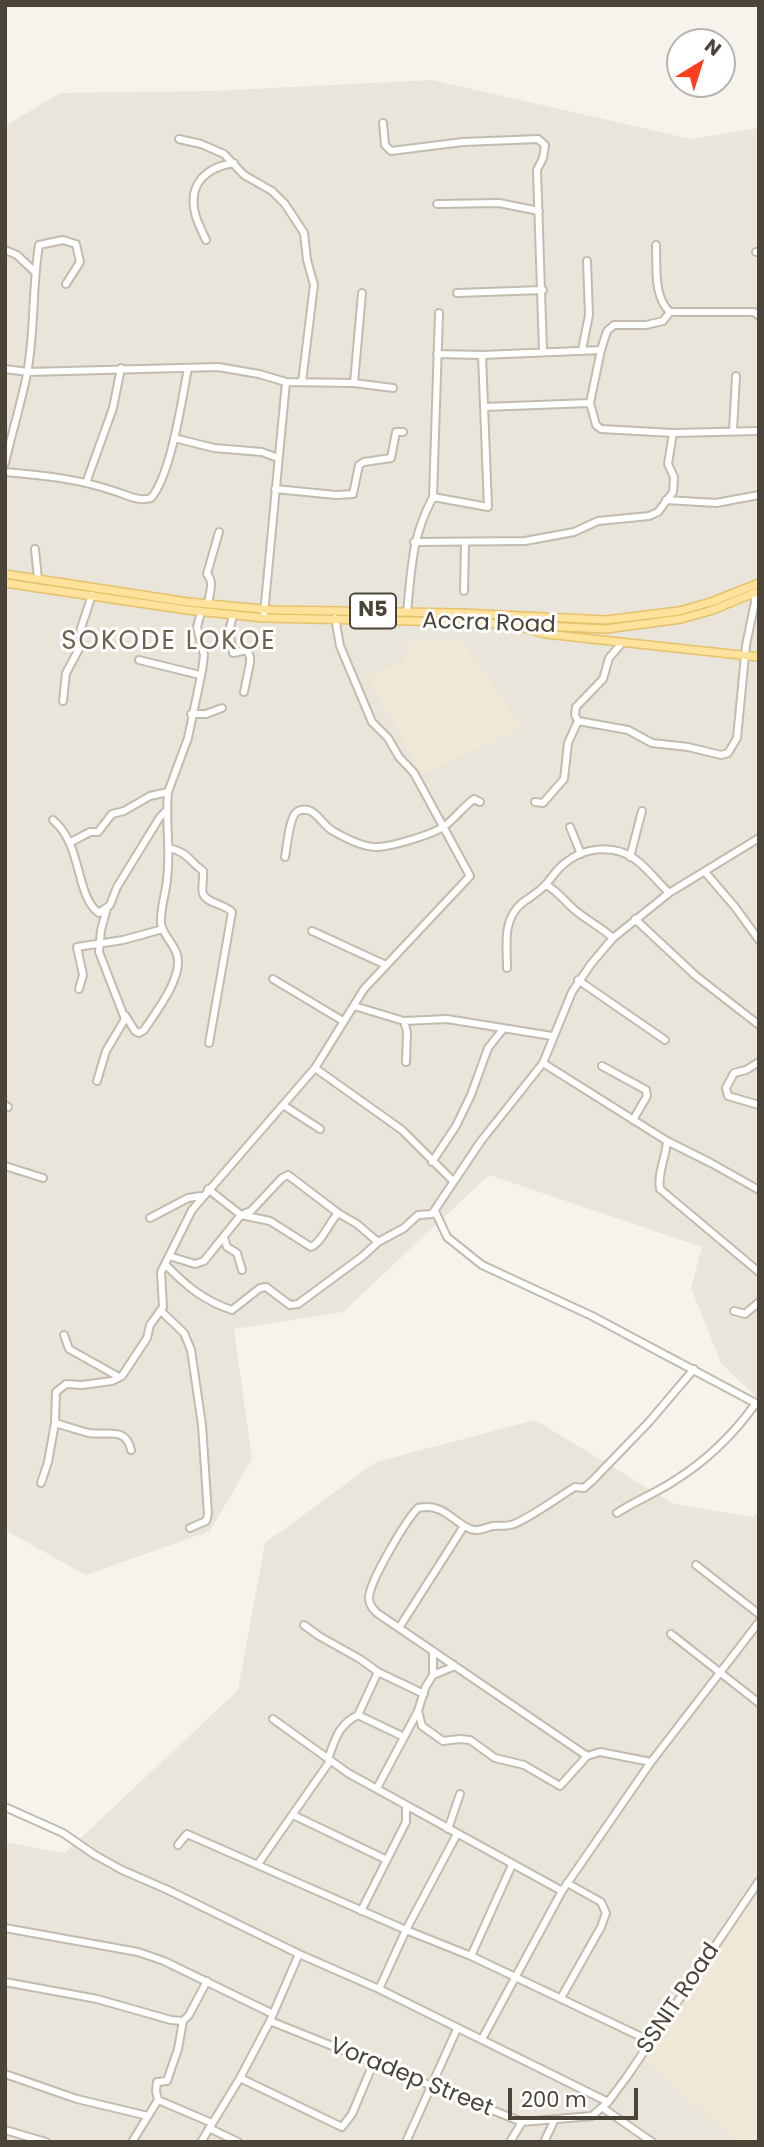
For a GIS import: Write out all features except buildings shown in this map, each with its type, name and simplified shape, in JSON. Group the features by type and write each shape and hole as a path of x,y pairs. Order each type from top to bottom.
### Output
{"main road":[{"name":"Accra Road","path":"5,574 264,614"},
{"name":"Accra Road","path":"5,583 233,615 335,615 606,629 647,625 713,610 756,592"},
{"name":"Accra Road","path":"335,615 407,612 606,620 646,617 711,602 759,583"},
{"path":"535,617 560,636"},
{"path":"513,624 560,636 759,657"}],"street":[{"path":"383,123 385,145 391,151 463,142 538,139 545,145 537,170 543,351"},
{"path":"179,139 212,148 234,163 244,175 272,191 304,233 307,260 314,285 302,382"},
{"path":"206,240 194,212 195,191 203,174 217,166 234,163"},
{"path":"437,204 499,203 539,211"},
{"path":"5,463 27,372 39,245 63,240 76,244 80,262 66,284"},
{"path":"656,245 660,297 663,306 670,312 754,313 759,316"},
{"path":"5,250 17,254 35,272"},
{"path":"582,350 589,315 587,261"},
{"path":"457,293 543,290"},
{"path":"354,383 362,293"},
{"path":"670,312 663,321 610,327 601,350 590,403 596,425 601,429 673,433 759,431"},
{"path":"407,612 414,542 420,522 433,497 439,313"},
{"path":"437,354 601,350"},
{"path":"433,497 488,507 482,355"},
{"path":"5,369 27,372 218,367 286,382 354,383 393,388"},
{"path":"86,483 113,408 121,368"},
{"path":"5,472 51,476 86,483 139,500 151,498 158,490 174,438 188,368"},
{"path":"733,431 736,376"},
{"path":"264,614 286,382"},
{"path":"484,407 590,403"},
{"path":"275,489 353,494 359,465 391,458 396,432 403,432"},
{"path":"414,542 525,541 575,532 598,521 649,516 658,512 673,492 674,477 668,464 673,433"},
{"path":"174,438 214,448 262,452 278,458"},
{"path":"666,500 716,503 759,495"},
{"path":"208,604 212,586 207,574 208,566 219,531"},
{"path":"464,591 465,543"},
{"path":"35,549 38,579"},
{"path":"578,721 628,730 652,743 688,747 721,755 728,753 737,738 746,645 756,592"},
{"path":"63,701 65,673 79,649 81,628 92,595"},
{"path":"167,810 117,887 100,930 103,962 125,1015 139,1033 144,1030 169,990 176,971 178,955 161,923 168,878 168,792 188,738 204,655 198,634 201,612"},
{"path":"233,615 229,632 233,653 247,650 250,657 244,692"},
{"path":"41,1483 55,1423 55,1399 61,1387 66,1384 112,1381 127,1369 147,1338 150,1325 164,1302 161,1272 191,1210 315,1068 363,989 470,876 414,773 399,757 388,738 372,722 340,646 335,615"},
{"path":"578,721 575,715 576,707 603,679 609,658 622,643"},
{"path":"139,660 200,675"},
{"path":"191,714 206,714 222,708"},
{"path":"535,802 543,803 562,785 568,743 578,721"},
{"path":"71,842 90,832 98,832 112,814 124,811 150,796 168,792"},
{"path":"285,857 291,822 298,811 309,810 331,830 372,846 400,842 444,827 474,799 480,802"},
{"path":"630,857 642,811"},
{"path":"53,820 71,842 89,903 98,913 107,908"},
{"path":"570,827 581,854"},
{"path":"165,1264 196,1294 232,1310 260,1288 266,1287 290,1305 298,1304 378,1242 404,1228 418,1215 432,1214 481,1141 543,1063 552,1036 579,980 613,938 669,894 759,838"},
{"path":"169,848 183,851 190,856 203,871 202,893 232,912 209,1042"},
{"path":"507,968 510,916 546,885 563,864 581,854 603,849 623,853 669,894"},
{"path":"705,872 759,940"},
{"path":"546,885 579,914 597,923 613,938"},
{"path":"635,919 696,976 759,1025"},
{"path":"79,989 83,975 76,948 137,937 163,929"},
{"path":"312,930 386,965"},
{"path":"273,979 344,1020"},
{"path":"579,980 665,1040"},
{"path":"354,1006 404,1021 447,1019 552,1036"},
{"path":"97,1081 106,1051 124,1024 125,1015"},
{"path":"404,1021 407,1032 406,1062"},
{"path":"432,1161 456,1126 471,1095 488,1048 504,1028"},
{"path":"759,1062 734,1073 726,1088 728,1096 759,1105"},
{"path":"543,1063 667,1141 759,1190"},
{"path":"602,1066 646,1090 647,1096 633,1120"},
{"path":"315,1068 402,1130 453,1181"},
{"path":"283,1105 320,1129"},
{"path":"667,1141 660,1189 759,1272"},
{"path":"5,1166 43,1178"},
{"path":"169,1256 195,1264 204,1261 241,1215 251,1212 267,1192 288,1175 378,1242"},
{"path":"208,1189 241,1215 270,1221 311,1247 317,1244 338,1213"},
{"path":"150,1219 188,1198 201,1196"},
{"path":"435,1211 447,1237 482,1265 592,1316 757,1404 715,1450 675,1481 617,1513"},
{"path":"224,1238 227,1247 237,1253 242,1270"},
{"path":"734,1311 744,1314 759,1302"},
{"path":"160,1311 184,1333 195,1367 208,1514 206,1521 190,1528"},
{"path":"64,1335 69,1349 119,1377"},
{"path":"587,1756 377,1613 370,1604 369,1597 385,1560 415,1510 421,1507 442,1511 457,1518 464,1526 478,1531 494,1526 511,1526 575,1487 584,1488 649,1422 694,1369"},
{"path":"55,1423 87,1432 120,1434 129,1442 131,1450"},
{"path":"399,1628 464,1526"},
{"path":"696,1565 759,1614"},
{"path":"482,2039 567,1883 651,1762 759,1622"},
{"path":"304,1625 360,1658 378,1672 424,1694"},
{"path":"671,1634 759,1703"},
{"path":"377,1788 418,1711 433,1675 433,1651"},
{"path":"433,1675 455,1666"},
{"path":"258,1864 329,1760 344,1722 358,1715 378,1672"},
{"path":"418,1711 422,1726 443,1741 470,1740 495,1758 524,1765 560,1786 587,1756 606,1753 651,1762"},
{"path":"358,1715 404,1737"},
{"path":"273,1719 329,1760 562,1891"},
{"path":"448,1829 460,1794"},
{"path":"362,1911 407,1818 406,1805"},
{"path":"5,1807 63,1833 122,1870 189,1899 299,1954 482,2039 606,2105 652,2142"},
{"path":"293,1815 387,1860"},
{"path":"178,1845 187,1834 471,1956 650,2041"},
{"path":"379,1989 406,1930 457,1834"},
{"path":"471,1956 512,1865"},
{"name":"SSNIT Road","path":"606,2105 759,1881"},
{"path":"561,1998 606,1913 601,1902 567,1883"},
{"name":"Voradep Street","path":"5,1928 138,1952 164,1961 207,1981 271,2017 373,2064 522,2122 555,2119"},
{"path":"201,2142 240,2078 299,1954"},
{"path":"132,2142 158,2100 155,2085 157,2082 167,2081 183,2021 207,1981"},
{"path":"5,1982 97,1999 183,2021"},
{"path":"406,2142 457,2029"},
{"path":"240,2078 342,2127 352,2114 373,2064"},
{"path":"5,2074 77,2099 148,2116"},
{"path":"158,2100 211,2125 238,2142"},
{"path":"544,2142 555,2119 592,2116 606,2105"},
{"path":"510,2142 522,2122"},
{"path":"5,2130 46,2142"}],"shaded area":[{"path":"432,80 691,139 759,128 759,1400 721,1363 691,1288 702,1247 489,1175 343,1312 234,1329 252,1459 210,1531 86,1575 5,1530 5,126 60,93 212,91"},
{"path":"409,642 462,642 522,727 422,775 369,677 404,661"},
{"path":"535,1420 674,1504 752,1517 759,1512 759,2142 5,2142 5,1842 65,1853 238,1690 265,1543 376,1462"},
{"path":"759,1890 759,2142 738,2142 643,2058"}],"district":[{"name":"SOKODE LOKOE","path":"169,642"}]}
